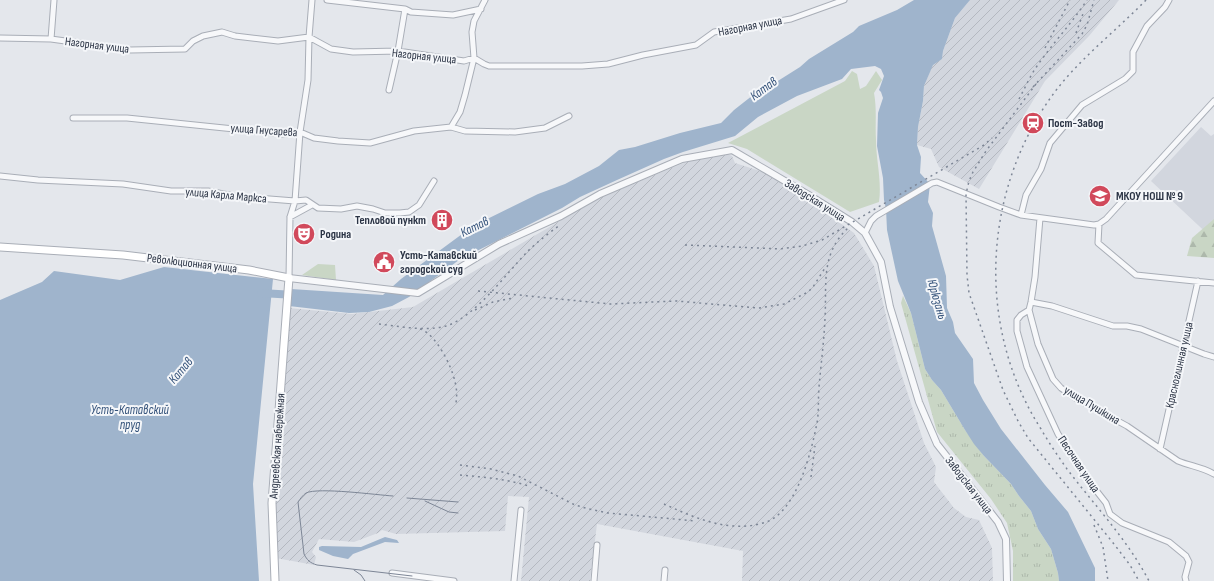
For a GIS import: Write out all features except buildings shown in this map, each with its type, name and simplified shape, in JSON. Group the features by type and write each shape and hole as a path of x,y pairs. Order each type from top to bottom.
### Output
{"main road":[{"name":"Революционная улица","path":"0,247 123,255 249,270 289,278"},
{"name":"Андреевская набережная","path":"275,581 272,503 289,278"}],"street":[{"path":"51,39 54,0"},
{"path":"289,278 290,216 295,201 300,132 308,80 312,0"},
{"path":"327,0 405,9 411,12 454,15 480,10"},
{"path":"451,127 460,112 474,58 472,32 477,14 485,0"},
{"name":"Нагорная улица","path":"0,38 51,39 130,50 155,50 185,49 203,36 222,32 235,36 278,41 309,37 331,49 378,53 398,51 464,61 474,58 490,66 582,66 608,64 643,55 696,45 714,32 791,19 844,0"},
{"path":"1021,215 1026,194 1041,169 1050,143 1082,106 1125,79 1132,71 1133,52 1147,26 1165,7 1169,0"},
{"path":"389,90 398,51 405,9"},
{"path":"865,233 871,220 876,216 936,182 1021,215 1087,224 1099,224 1106,219 1214,101"},
{"name":"улица Гнусарева","path":"73,118 127,118 283,134 300,132 314,138 370,143 414,131 451,127 465,131 515,132 545,128 569,116"},
{"name":"Заводская улица","path":"418,292 499,244 561,216 600,194 682,159 732,150 852,222 865,233 881,262 890,307 919,402 937,444 998,522 1006,539 1007,581"},
{"name":"улица Карла Маркса","path":"0,176 38,180 123,184 171,191 208,191 234,196 295,201 306,200 318,208 341,209 357,206 373,208 385,213 409,212 418,205 434,181"},
{"path":"290,216 312,205"},
{"path":"1028,310 1031,302 1035,277 1040,218"},
{"path":"1099,224 1098,243 1136,275 1214,282"},
{"name":"Революционная улица","path":"289,278 418,292"},
{"name":"Красноглинная улица","path":"1160,449 1198,281"},
{"path":"1031,302 1052,306 1113,326 1127,326 1141,329 1214,357"},
{"name":"улица Пушкина","path":"1028,310 1044,360 1053,379 1061,388 1077,399 1127,426 1178,461 1197,466 1214,474"},
{"name":"Песочная улица","path":"1028,310 1017,320 1017,330 1027,367 1058,434 1106,503 1110,514 1122,523 1169,542 1186,556 1188,562 1185,577 1186,581"},
{"path":"514,581 521,510"},
{"path":"594,581 597,545"},
{"path":"664,581 665,570"},
{"path":"392,573 454,581"}],"shaded area":[{"path":"970,0 1119,0 1089,36 1045,81 979,189 939,167 931,149 917,145 924,86 933,64 942,59 943,51 955,18"},
{"path":"1201,127 1211,136 1214,134 1214,240 1151,181"},
{"path":"728,154 732,156 735,163 773,175 854,233 874,266 897,361 924,443 936,467 934,482 954,508 966,517 979,520 992,548 993,581 742,581 743,551 597,524 590,581 521,581 529,497 508,496 505,531 396,534 382,530 354,542 319,539 312,552 316,557 314,565 276,558 273,513 289,308 352,314 413,307 599,198 691,160"}],"green space":[{"path":"852,71 857,74 860,89 866,86 876,71 882,80 874,93 876,111 876,148 880,186 879,202 850,212 747,149 728,143 845,81"},
{"path":"1214,219 1214,258 1187,256 1192,238"},
{"path":"318,264 335,265 336,280 302,275"},
{"path":"903,296 911,313 925,369 941,390 965,430 984,456 1011,484 1031,511 1038,529 1051,549 1059,581 1013,581 1013,551 1007,523 991,499 937,432 901,303"}],"water":[{"name":"Юрюзань","path":"914,0 970,0 955,18 943,51 942,59 933,65 924,86 918,127 917,145 921,157 920,173 930,184 928,202 933,213 932,226 946,276 947,308 953,322 955,333 973,359 974,383 983,400 1001,429 1068,512 1095,568 1095,581 1059,581 1051,549 1038,529 1031,511 1011,484 974,444 941,390 925,369 911,313 898,281 887,230 883,178 877,146 878,113 883,98 879,90 884,76 881,69 875,66 851,69 842,79 797,96 758,117 735,136 664,159 580,197 562,208 459,260 409,297 392,306 369,312 349,313 289,306 291,289 383,295 401,279 473,226 538,194 565,184 599,166 619,150 721,123 734,110 762,88 773,84 800,67 809,59 853,32 859,26 897,10"},
{"name":"Усть-Катавский пруд","path":"164,267 273,279 253,484 259,581 0,581 0,300 42,282 54,271 120,280"},
{"path":"385,537 397,540 399,543 385,542 353,554 348,559 333,556 319,550 319,547 322,546 361,547"}],"waterway":[{"name":"Катав","path":"261,293 295,295"}],"tram line":[{"path":"393,496 335,491 313,491 306,493 298,502 304,554 309,561 317,565 412,576"},
{"path":"407,498 458,502"},
{"path":"425,501 449,512 458,513"},
{"path":"354,570 361,575 365,581"}],"railway":[{"path":"1045,48 1070,0"},
{"path":"1019,99 1037,66 1087,0"},
{"path":"1033,87 1082,34 1087,25 1094,0"},
{"path":"1146,0 1095,48 1059,86 1027,138 1010,178 1000,220 996,263 998,307 1006,349 1020,390 1041,429 1067,469 1121,537 1149,581"},
{"path":"1076,33 1084,11"},
{"path":"1036,84 986,151 969,181 966,194 967,275 969,293 1003,390 1028,438 1114,544 1130,565 1139,581"},
{"path":"685,245 780,249 802,246 822,240 984,145 992,138"},
{"path":"379,324 412,328 438,328 457,321 468,314 490,294 531,248 560,225"},
{"path":"664,504 700,519 725,525 738,526 750,526 763,523 775,518 785,508 793,496 806,466 817,423 825,327 826,281 829,258 840,237 849,227"},
{"path":"478,291 610,304 676,301 759,308 784,304 808,292 825,268"},
{"path":"475,310 493,302 513,298"},
{"path":"420,329 426,332 437,343 447,359 456,385 456,403"},
{"path":"811,477 815,446"},
{"path":"460,465 491,469 518,476 575,505 589,509 608,513 696,521"},
{"path":"460,475 503,480 529,486"},
{"path":"1094,525 1103,547 1108,581"}],"place":[{"name":"Пост-Завод","path":"1033,123"},
{"name":"МКОУ НОШ № 9","path":"1100,196"},
{"name":"Тепловой пункт","path":"442,220"},
{"name":"Родина","path":"304,234"},
{"name":"Усть-Катавский городской суд","path":"384,262"}]}
